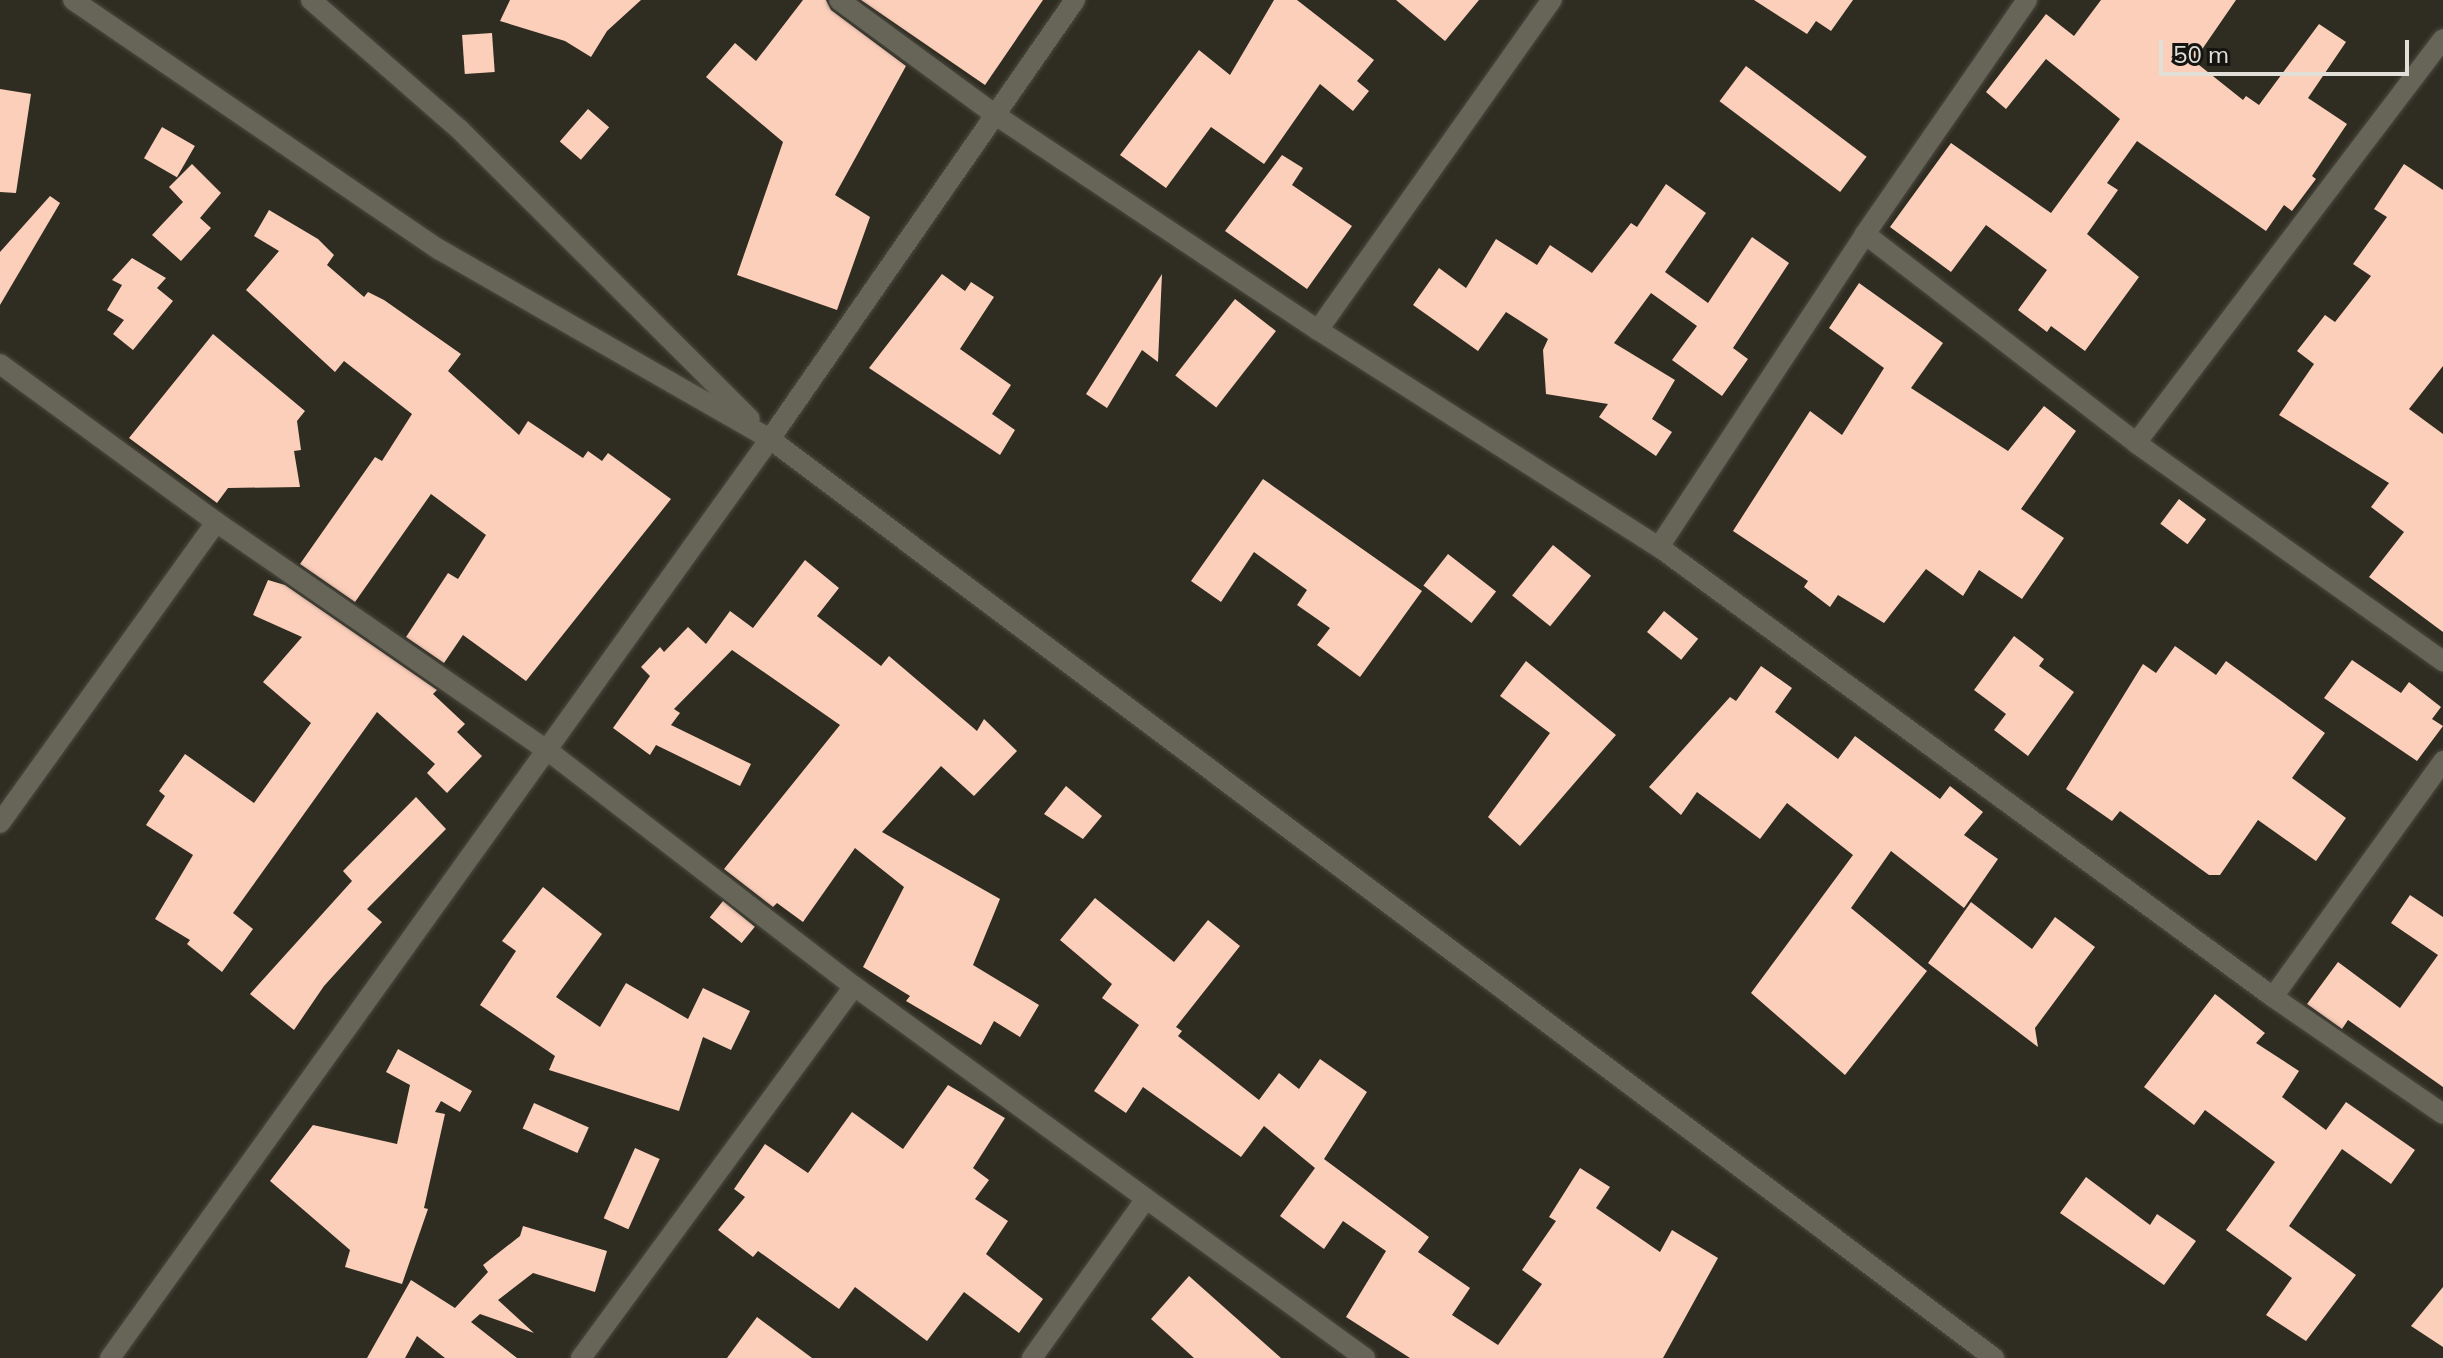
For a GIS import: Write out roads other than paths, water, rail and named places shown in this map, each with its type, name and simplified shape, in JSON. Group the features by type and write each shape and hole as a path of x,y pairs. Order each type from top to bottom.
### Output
{"street":[{"path":"73,0 440,250 770,439 1994,1358"},
{"path":"311,0 460,130 770,439"},
{"path":"839,0 994,114 1318,330 1659,547 2273,997 2443,1114"},
{"path":"117,1356 770,439 1075,0"},
{"path":"1318,330 1552,0"},
{"path":"1659,547 1865,234 2027,0"},
{"path":"2136,443 2443,39"},
{"path":"1865,234 2136,443 2443,661"},
{"path":"0,364 216,522 547,750 854,986 1365,1358"},
{"path":"0,823 216,522"},
{"path":"2273,997 2443,761"},
{"path":"581,1358 854,986"},
{"path":"1032,1358 1145,1200"}]}
